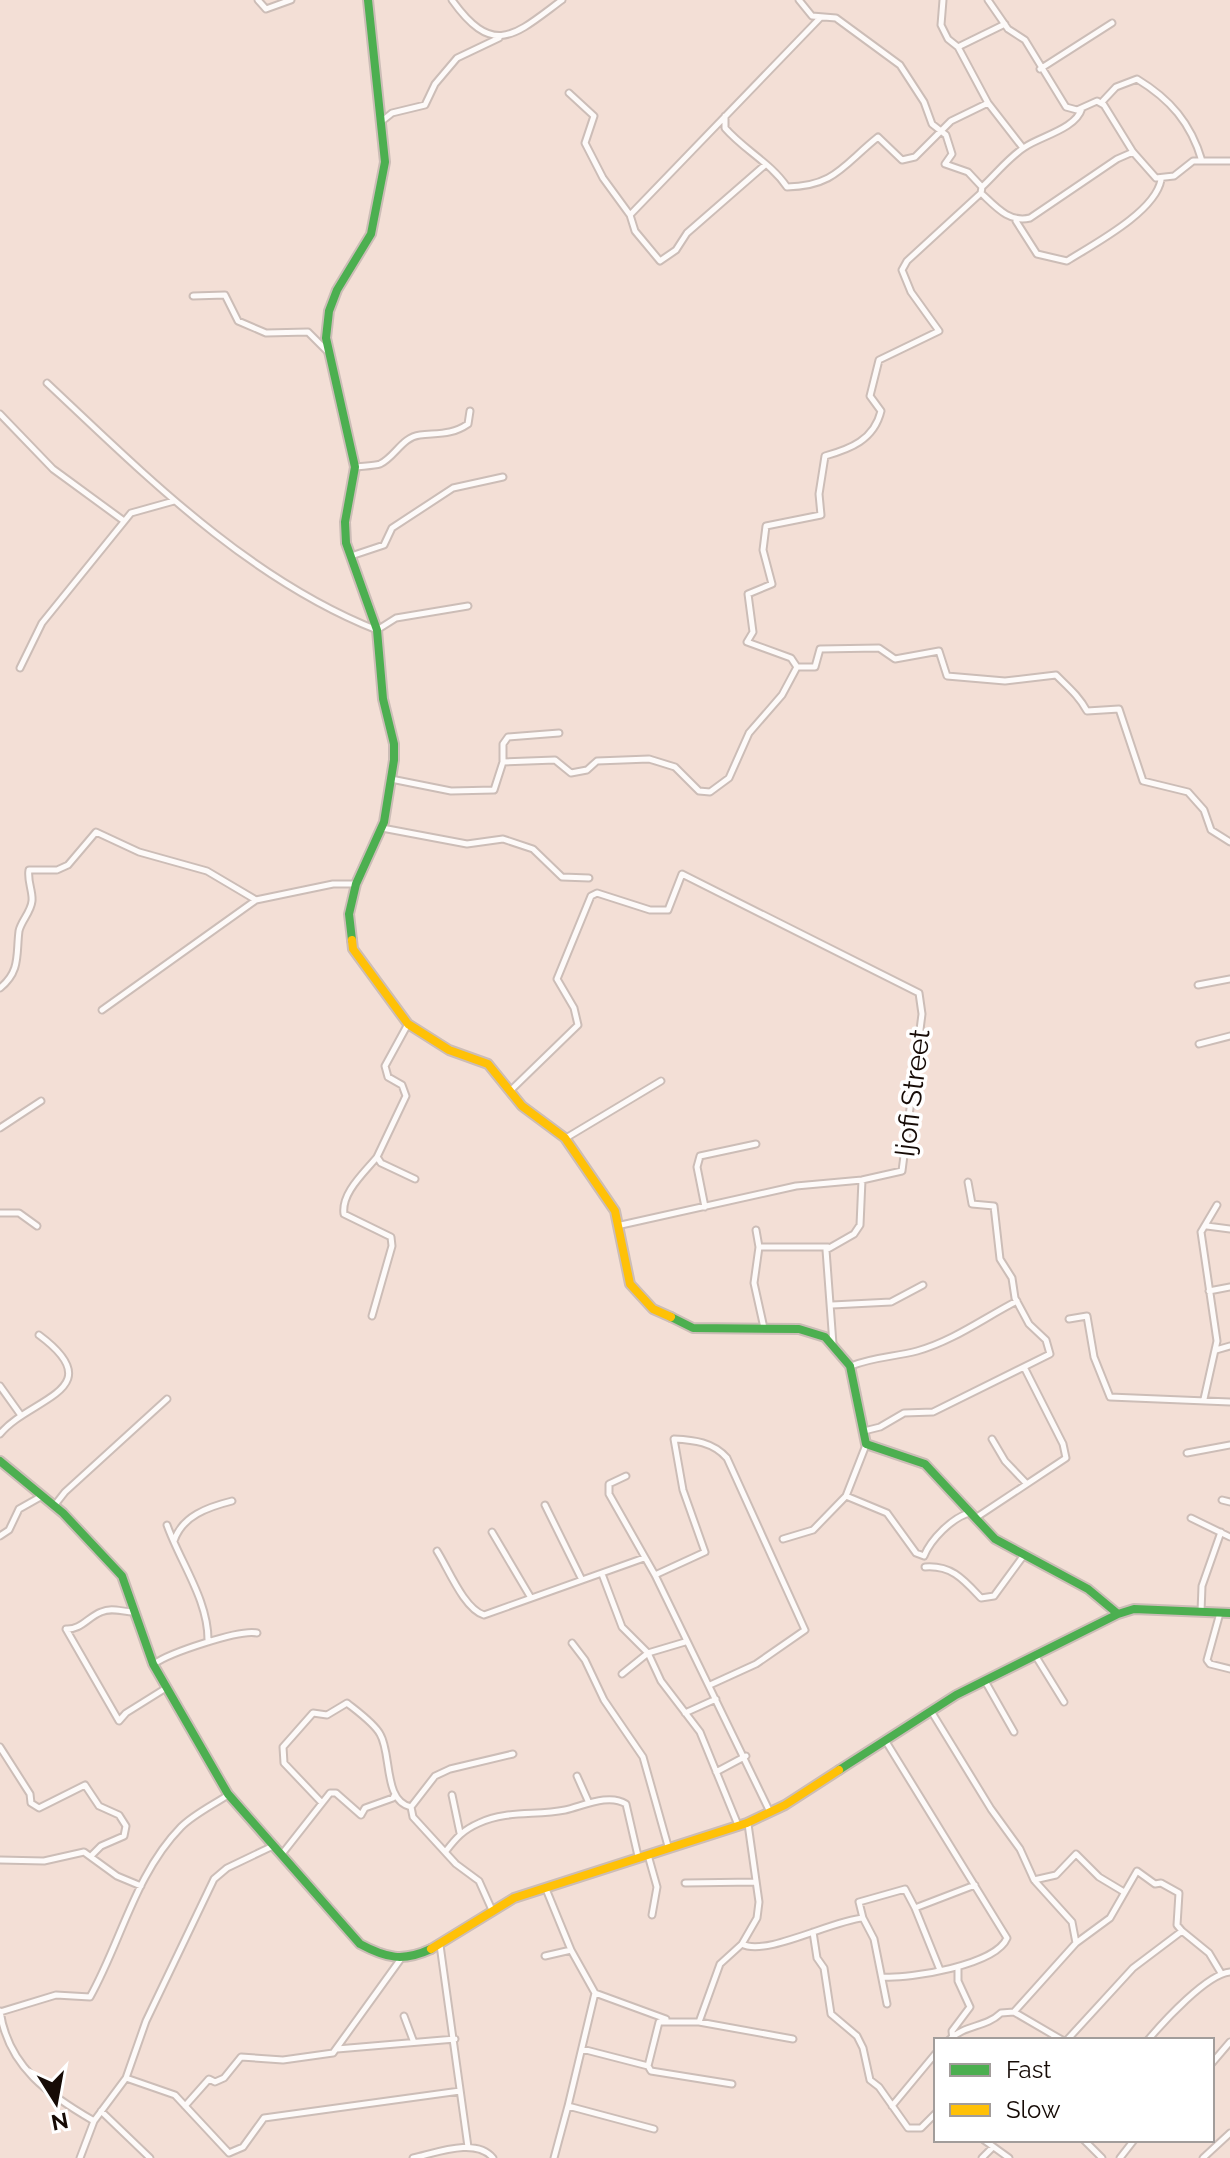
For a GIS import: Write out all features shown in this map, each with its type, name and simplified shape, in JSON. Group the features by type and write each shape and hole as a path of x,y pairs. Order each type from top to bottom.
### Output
{"street":[{"path":"258,0 266,9 291,0"},
{"path":"368,0 385,162 377,214 365,246 337,290 329,311 327,352 355,467 345,532 350,556 377,630 383,699 394,744 382,828 356,884 349,914 353,949 408,1024 449,1050 488,1064 522,1106 565,1138 608,1198 621,1225 630,1284 653,1309 681,1325 693,1328 813,1331 833,1344 850,1366 866,1444 846,1496 813,1530 783,1539"},
{"path":"452,0 486,34 499,38"},
{"path":"382,121 392,113 425,105 435,84 457,58 522,30 562,0"},
{"path":"799,0 812,16 836,18 900,65 924,102 932,124 943,131 952,154 945,164 968,172 981,190 1016,221 1037,254 1047,259 1067,261 1111,234 1159,191 1161,180"},
{"path":"943,0 941,25 948,39 958,47 988,103 1023,148"},
{"path":"988,0 1005,24 1025,40 1066,107 1082,108 1091,102 1101,103 1110,112 1133,152 1161,180"},
{"path":"630,215 820,18"},
{"path":"1040,69 1112,23"},
{"path":"958,47 1005,24"},
{"path":"1101,103 1116,87 1137,79 1170,102 1194,134 1202,161"},
{"path":"569,93 594,116 585,143 603,178 630,215 635,231 660,261 676,250 687,233 765,165"},
{"path":"725,114 725,128 765,165 777,172 787,187 815,187 829,181 878,137 902,160 915,157 951,121 988,103"},
{"path":"797,667 791,658 747,642 753,632 748,594 772,584 763,550 766,526 821,515 819,494 825,456 849,451 873,429 879,419 881,411 870,396 879,360 939,331 911,292 902,270 941,226 1023,148 1064,127 1080,115 1082,108"},
{"path":"1016,221 1045,211 1097,172 1133,152"},
{"path":"1161,180 1174,176 1185,165 1202,161 1230,161"},
{"path":"193,296 225,295 238,321 266,333 308,332 327,352"},
{"path":"47,383 174,501 224,540 330,611 377,630"},
{"path":"355,467 379,464 406,440 421,435 436,437 461,428 468,424 470,411"},
{"path":"0,414 3,421 53,469 124,521"},
{"path":"350,556 384,545 392,528 453,488 503,477"},
{"path":"20,668 42,623 131,513 174,501"},
{"path":"377,630 396,618 468,606"},
{"path":"797,667 815,667 820,649 863,647 879,648 895,659 939,651 947,676 964,680 1005,681 1056,675 1068,690 1079,696 1087,711 1119,709 1143,781 1188,792 1204,810 1211,830 1230,842"},
{"path":"503,762 555,760 571,773 587,770 597,761 649,759 675,767 699,791 710,792 729,778 749,733 782,695 797,667"},
{"path":"390,779 451,791 494,790 503,762 503,744 508,737 559,733"},
{"path":"382,828 467,844 503,839 533,849 554,874 589,878"},
{"path":"0,988 10,980 18,963 19,930 32,901 27,880 29,870 57,870 68,865 96,832 139,852 207,871 256,900"},
{"name":"Ijofi Street","path":"509,1091 578,1025 574,1008 557,979 591,896 610,894 650,910 668,910 682,874 919,993 922,1014 902,1171 862,1180 796,1186 621,1225"},
{"path":"102,1010 256,900 333,884 356,884"},
{"path":"1198,985 1230,979"},
{"path":"372,1316 392,1246 391,1237 344,1214 343,1209 350,1191 377,1157 406,1096 402,1085 388,1077 385,1066 408,1024"},
{"path":"1199,1044 1230,1036"},
{"path":"565,1138 661,1081"},
{"path":"0,1128 11,1122 20,1111 41,1101"},
{"path":"705,1207 697,1167 700,1156 756,1144"},
{"path":"377,1157 381,1163 415,1179"},
{"path":"759,1247 828,1247 854,1234 860,1225 862,1180"},
{"path":"864,1431 880,1427 904,1413 933,1412 1050,1354 1046,1340 1029,1324 1017,1301 1012,1278 1000,1259 994,1206 972,1204 968,1182"},
{"path":"1204,1399 1215,1350 1215,1315 1201,1232 1217,1205"},
{"path":"0,1213 19,1213 37,1226"},
{"path":"1207,1226 1230,1229"},
{"path":"756,1230 759,1247 754,1283 764,1329"},
{"path":"828,1247 833,1344"},
{"path":"832,1305 891,1302 923,1285"},
{"path":"1209,1291 1230,1287"},
{"path":"850,1366 875,1356 898,1355 932,1346 1017,1301"},
{"path":"1069,1319 1085,1315 1088,1318 1094,1357 1110,1397 1230,1402"},
{"path":"0,1434 20,1414 58,1394 70,1371 65,1358 39,1335"},
{"path":"1215,1350 1230,1346"},
{"path":"977,1517 1067,1456 1024,1367"},
{"path":"0,1386 20,1414"},
{"path":"54,1506 65,1492 167,1399"},
{"path":"655,1575 705,1552 683,1490 674,1439 700,1441 727,1458 805,1630 756,1664 710,1685"},
{"path":"992,1439 1005,1461 1026,1483"},
{"path":"866,1444 925,1464 995,1539 1088,1589 1118,1614"},
{"path":"1187,1453 1230,1445"},
{"path":"0,1461 54,1506 122,1576 153,1664 228,1794 360,1944 380,1955 401,1960"},
{"path":"626,1476 607,1488 655,1575 685,1642 746,1756 770,1812"},
{"path":"0,1536 9,1530 19,1509 43,1496"},
{"path":"846,1496 878,1506 887,1513 920,1556 962,1515 969,1513 977,1517"},
{"path":"1222,1500 1230,1502"},
{"path":"174,1542 178,1528 188,1519 232,1501"},
{"path":"545,1505 582,1580"},
{"path":"1191,1518 1230,1537"},
{"path":"167,1525 192,1580 208,1630 208,1642"},
{"path":"492,1532 531,1598"},
{"path":"1201,1612 1202,1586 1221,1532"},
{"path":"437,1551 478,1613 493,1614 645,1558"},
{"path":"925,1567 952,1571 962,1576 981,1598 994,1596 1024,1555"},
{"path":"602,1574 622,1627 648,1653 661,1681 700,1732 716,1772 743,1824 755,1882 757,1918 742,1944 720,1964 699,2022"},
{"path":"134,1612 113,1609 101,1612 75,1630 66,1629 119,1721 126,1713 167,1687"},
{"path":"185,2106 209,2079 215,2082 224,2078 241,2057 283,2060 333,2053 401,1960 440,1945 492,1910 546,1888 743,1824 770,1812 884,1739 985,1680 1118,1614 1134,1609 1225,1612 1207,1660 1210,1664 1230,1669"},
{"path":"153,1664 248,1630 257,1633"},
{"path":"622,1674 648,1653 685,1642"},
{"path":"572,1643 585,1660 604,1700 643,1757 668,1846"},
{"path":"1034,1654 1064,1702"},
{"path":"985,1680 1014,1732"},
{"path":"685,1713 716,1699"},
{"path":"322,1803 284,1763 283,1747 306,1717 313,1713 327,1715 347,1703 378,1730 387,1753 395,1794 400,1803 411,1807"},
{"path":"931,1711 991,1809 1020,1849 1034,1880 1072,1922 1076,1943"},
{"path":"883,1977 899,1978 958,1967 1000,1948 1007,1938 884,1739"},
{"path":"0,1747 30,1794 31,1803 39,1808 85,1785 99,1806 119,1815 126,1826 124,1836 101,1846 92,1855"},
{"path":"492,1910 479,1881 413,1817 411,1807 435,1776 450,1769 513,1754"},
{"path":"716,1772 746,1756"},
{"path":"577,1776 589,1803"},
{"path":"282,1855 322,1803 336,1793 361,1815 365,1808 393,1798 395,1794"},
{"path":"94,2121 45,2091 27,2074 15,2054 0,2012 56,1995 90,1997 141,1886 183,1824 228,1794"},
{"path":"452,1795 460,1833"},
{"path":"446,1851 460,1833 501,1817 614,1800 626,1804 657,1887 652,1915"},
{"path":"80,2158 94,2121 126,2078 146,2021 214,1879 227,1868 274,1846"},
{"path":"0,1860 44,1861 84,1852 92,1855 103,1867 141,1886"},
{"path":"1034,1880 1056,1875 1076,1854 1099,1877 1124,1892"},
{"path":"1014,2012 1076,1943 1110,1918 1137,1871 1155,1884 1161,1883 1179,1893 1177,1925 1209,1953 1221,1973"},
{"path":"685,1883 755,1882"},
{"path":"915,1908 975,1885"},
{"path":"546,1888 571,1950 595,1993 666,2020 699,2022 793,2039"},
{"path":"887,2004 874,1939 859,1902 905,1889 940,1970"},
{"path":"742,1944 760,1949 840,1921 863,1918"},
{"path":"1066,2038 1133,1968 1182,1931"},
{"path":"813,1932 817,1958 824,1968 831,2014 857,2036 863,2048 867,2074 912,2128 921,2128 934,2115"},
{"path":"440,1945 468,2147"},
{"path":"545,1956 571,1950"},
{"path":"952,2038 956,2024 970,2007 958,1981 958,1967"},
{"path":"1150,2038 1165,2020 1221,1973 1230,1972"},
{"path":"554,2158 595,1993"},
{"path":"953,2038 966,2027 990,2025 1001,2013 1014,2012 1060,2038"},
{"path":"404,2016 413,2040"},
{"path":"648,2066 657,2025 666,2020"},
{"path":"337,2049 413,2040 455,2039"},
{"path":"1214,2061 1230,2042"},
{"path":"582,2049 648,2066 651,2071 680,2078 732,2084"},
{"path":"892,2106 934,2055"},
{"path":"126,2078 175,2095 229,2153 237,2152 264,2118 460,2091"},
{"path":"568,2106 654,2129"},
{"path":"101,2111 150,2158"},
{"path":"1203,2158 1230,2133"},
{"path":"987,2142 1009,2158"},
{"path":"1086,2142 1102,2158"},
{"path":"1120,2158 1132,2142"},
{"path":"413,2158 468,2147 483,2150 493,2158"},
{"path":"982,2158 993,2147"},
{"path":"237,2152 244,2158"}],"traffic: fast":[{"path":"352,940 349,914 356,884 384,822 394,760 394,744 383,699 377,630 346,543 345,522 355,467 326,338 329,311 337,290 371,234 385,162 368,0"},
{"path":"671,1317 693,1328 799,1329 825,1337 850,1366 866,1444 925,1464 995,1539 1088,1589 1118,1614"},
{"path":"0,1461 63,1513 122,1576 153,1664 228,1794 360,1944 395,1957 412,1956 431,1949"},
{"path":"839,1770 956,1695 1118,1614 1134,1609 1230,1613"}],"traffic: slow":[{"path":"352,940 353,949 408,1024 449,1050 488,1064 522,1106 565,1138 615,1211 630,1284 653,1309 671,1317"},
{"path":"431,1949 514,1898 747,1823 785,1805 839,1770"}]}
